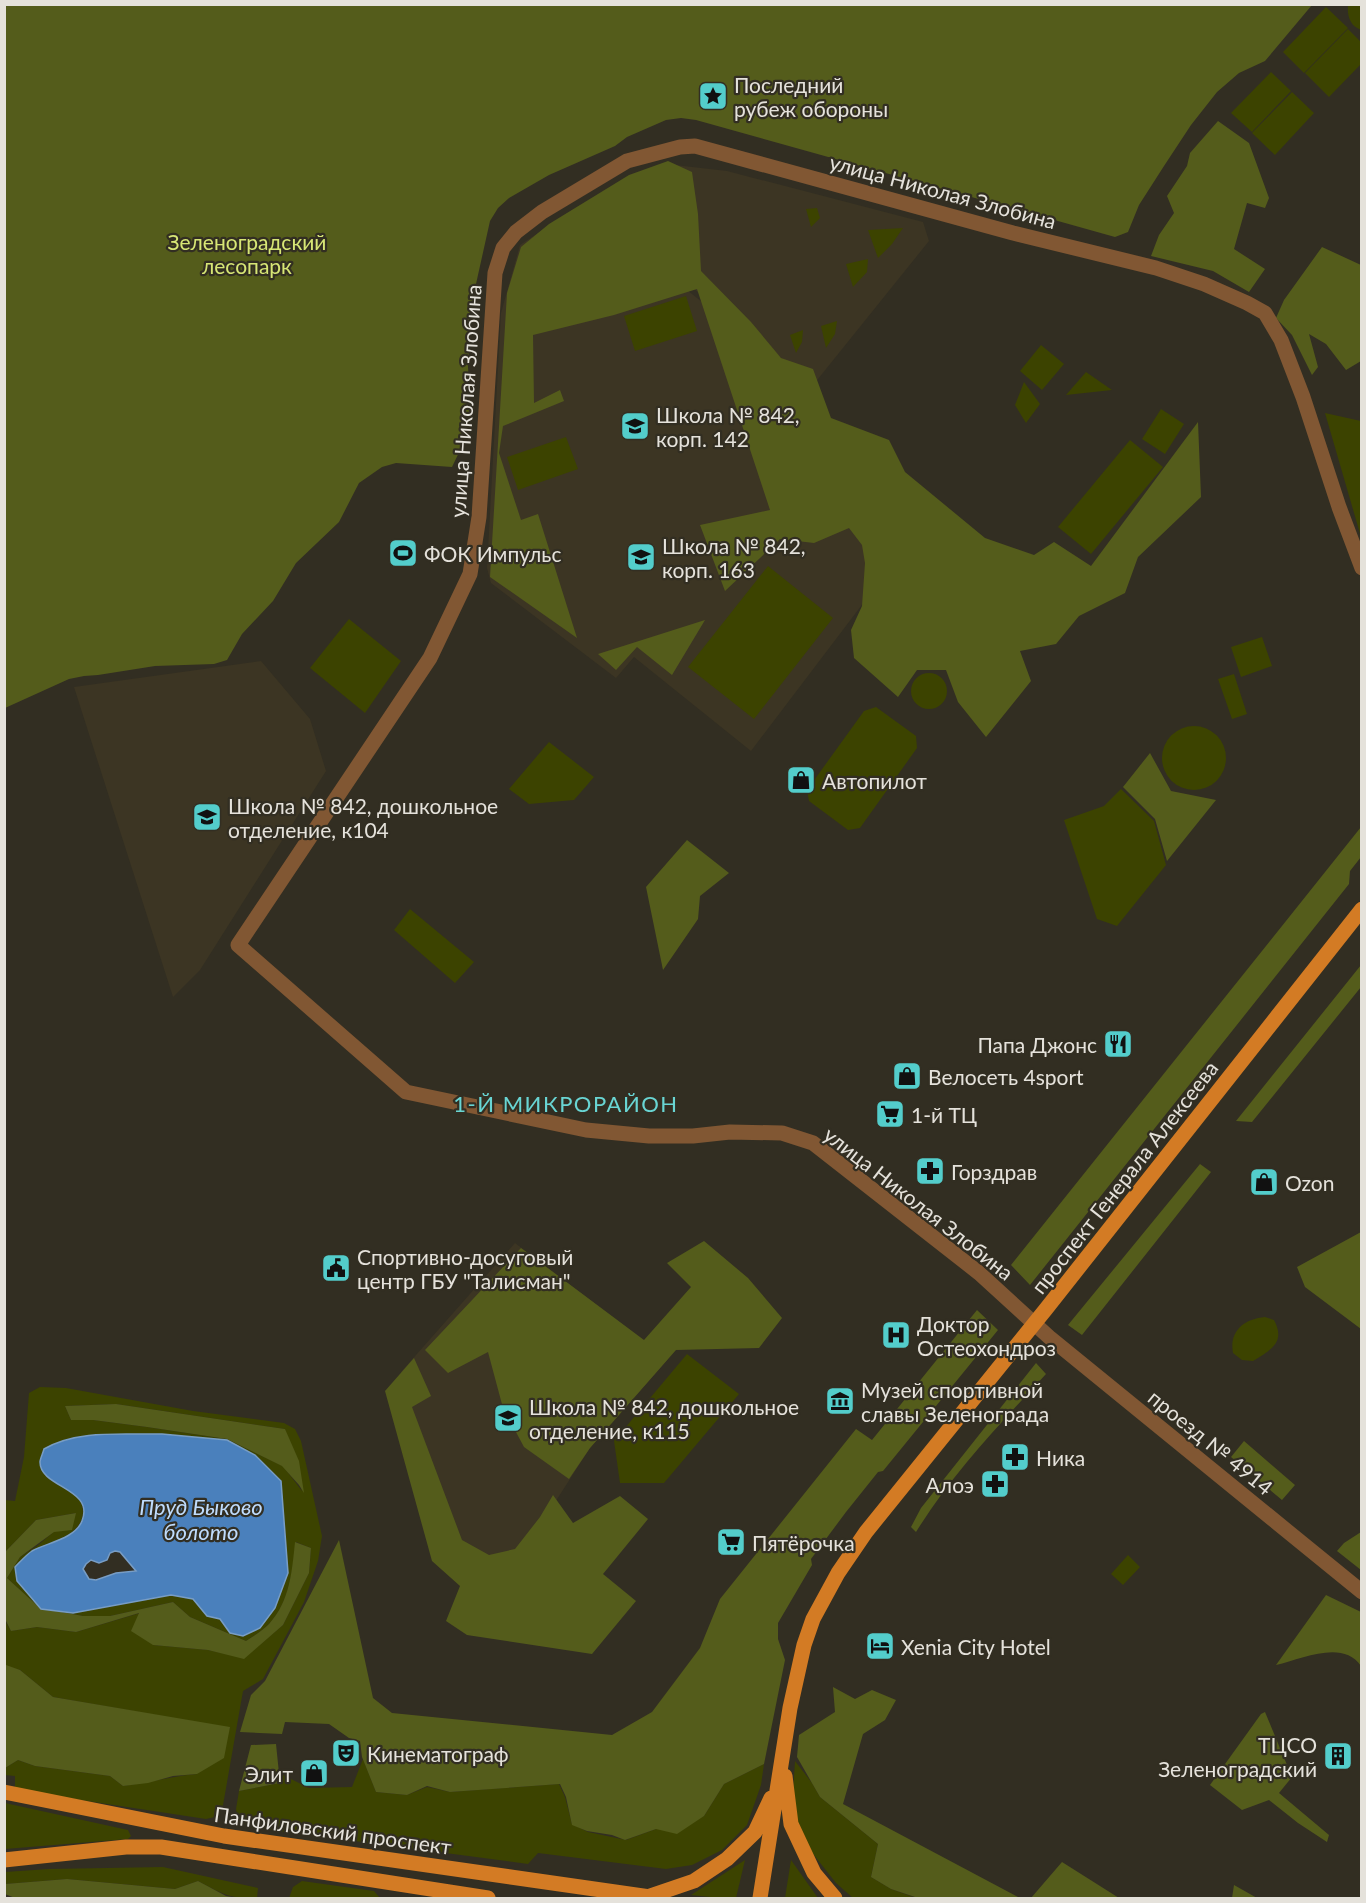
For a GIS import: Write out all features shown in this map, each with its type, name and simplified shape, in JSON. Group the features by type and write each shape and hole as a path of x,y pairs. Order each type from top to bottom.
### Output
{"main road":[{"name":"проспект Генерала Алексеева","path":"759,1899 790,1708 804,1645 813,1619 838,1573 866,1532 1035,1324 1362,909"},
{"path":"652,1898 694,1881 727,1858 755,1832 769,1802 783,1758"},
{"path":"783,1758 791,1824 814,1873 835,1899"},
{"name":"Панфиловский проспект","path":"4,1792 224,1836 652,1898"},
{"name":"Панфиловский проспект","path":"4,1860 126,1847 161,1848 488,1899"}],"street":[{"name":"улица Николая Злобина","path":"1035,1324 979,1273 813,1143 782,1133 730,1132 693,1136 648,1136 586,1130 406,1092 238,945 430,658 470,574 479,517 495,273 503,248 516,232 542,212 627,161 680,147 695,146 991,227 1156,268 1204,284 1264,313 1281,340 1362,568"},
{"name":"проезд № 4914","path":"1035,1324 1362,1592"}],"shaded area":[{"path":"675,165 727,171 923,222 929,241 814,384 587,204"},
{"path":"580,205 814,391 877,585 751,751 634,657 616,678 491,583 487,568 501,313 520,245"},
{"name":"Школа № 842, дошкольное отделение, к104","path":"261,661 310,719 326,771 200,970 173,997 74,687"},
{"name":"Школа № 842, дошкольное отделение, к115","path":"515,1243 668,1359 590,1448 512,1569 453,1564 401,1372"}],"green space":[{"name":"Зеленоградский лесопарк","path":"5,4 1312,5 1265,61 1239,73 1217,92 1191,125 1139,205 1128,232 1115,237 696,120 681,118 666,120 627,137 615,146 549,175 509,198 498,208 490,221 474,293 468,367 470,397 468,426 465,440 452,467 396,463 382,467 359,483 339,522 296,563 273,601 242,634 227,660 214,664 155,666 69,679 5,708"},
{"path":"1348,5 1361,5 1361,30 1350,20"},
{"path":"1326,7 1348,28 1304,73 1283,52"},
{"path":"1348,29 1361,42 1361,64 1329,97 1305,73"},
{"path":"1271,72 1291,91 1252,132 1231,113"},
{"path":"1292,92 1314,113 1275,155 1252,133"},
{"path":"1218,121 1249,143 1269,198 1265,208 1247,203 1234,249 1265,269 1249,292 1213,271 1151,256 1159,235 1174,213 1167,196 1187,166 1190,153"},
{"path":"668,161 692,172 698,214 701,271 751,322 781,358 813,369 831,418 889,440 905,472 985,538 1034,555 1054,542 1091,566 1198,422 1201,497 1138,557 1125,593 1079,616 1056,644 1020,651 1031,681 986,737 958,702 946,670 917,670 898,697 854,658 851,630 862,606 865,563 862,545 849,528 814,543 780,539 725,591 700,525 770,510 697,289 614,315 533,335 534,403 560,390 564,401 503,426 499,453 521,520 538,514 577,638 490,577 507,293 521,247 549,224 629,175"},
{"path":"817,208 820,218 811,227 806,209"},
{"path":"903,228 892,244 878,258 868,230"},
{"path":"1322,247 1361,265 1361,361 1346,370 1326,344 1309,334 1318,367 1312,375 1292,335 1276,318 1284,300"},
{"path":"868,259 867,272 853,287 846,264"},
{"path":"686,296 697,331 635,351 624,316"},
{"path":"837,321 835,334 826,348 821,326"},
{"path":"803,330 802,342 796,353 790,335"},
{"path":"1041,345 1064,364 1042,390 1020,371"},
{"path":"1086,372 1112,390 1066,395"},
{"path":"1024,382 1040,404 1026,423 1015,405"},
{"path":"1161,409 1184,424 1165,454 1142,439"},
{"path":"1325,413 1361,421 1361,537"},
{"path":"566,437 578,469 518,490 507,457"},
{"path":"1130,440 1163,467 1091,554 1058,527"},
{"path":"768,566 833,618 754,719 688,667"},
{"path":"349,619 401,661 365,713 310,668"},
{"path":"705,620 672,675 637,647 616,670 598,654"},
{"path":"1262,637 1272,666 1241,677 1231,647"},
{"path":"929,673 942,678 947,691 942,704 929,709 916,704 911,691 916,678"},
{"path":"1234,674 1247,714 1232,719 1218,679"},
{"path":"876,707 916,736 917,748 860,828 848,830 809,801 807,790 864,711"},
{"path":"1194,726 1206,728 1217,735 1224,746 1226,758 1224,770 1217,781 1206,788 1194,790 1182,788 1171,781 1164,770 1162,758 1164,746 1171,735 1182,728"},
{"path":"549,742 594,777 574,800 529,804 509,789"},
{"path":"1150,753 1171,791 1216,800 1167,861 1155,819 1123,787"},
{"path":"1121,789 1154,821 1166,865 1117,926 1097,919 1064,820 1104,806"},
{"path":"1361,827 1361,857 1350,871 1349,884 1030,1285 1011,1265"},
{"path":"687,840 729,873 700,896 698,919 663,970 646,887"},
{"path":"410,909 474,962 455,983 394,930"},
{"path":"1361,965 1361,987 1252,1122 1236,1121"},
{"path":"1200,1164 1211,1172 1082,1335 1068,1325"},
{"path":"1361,1232 1361,1329 1305,1287 1297,1267"},
{"path":"704,1241 748,1278 782,1318 759,1348 676,1350 590,1448 569,1479 524,1447 503,1408 488,1352 448,1373 425,1350 521,1248 644,1340 691,1287 667,1263"},
{"path":"977,1310 998,1330 883,1471 878,1472 846,1512 811,1559 812,1565 778,1623 778,1639 785,1660 764,1764 724,1784 704,1816 677,1834 656,1829 625,1840 572,1825 566,1797 560,1784 450,1792 427,1786 407,1795 376,1792 362,1757 360,1741 349,1738 329,1724 285,1722 282,1734 240,1732 251,1695 265,1681 339,1540 373,1698 392,1713 612,1735 652,1712 700,1648 720,1599 856,1429 872,1440"},
{"path":"1265,1317 1274,1320 1277,1328 1275,1345 1253,1361 1242,1360 1233,1353 1233,1339 1236,1333 1244,1324"},
{"path":"687,1354 739,1394 664,1483 620,1483 614,1441"},
{"path":"414,1358 431,1396 412,1407 462,1540 489,1555 515,1549 540,1517 553,1495 573,1523 620,1496 648,1519 603,1574 636,1601 592,1654 467,1635 446,1621 460,1586 432,1561 385,1391"},
{"path":"1036,1363 1046,1374 961,1470 916,1532 911,1527 921,1508"},
{"path":"40,1387 66,1388 193,1411 284,1423 295,1429 301,1441 322,1536 318,1561 304,1602 263,1679 243,1691 222,1811 215,1817 206,1819 15,1790 15,1776 5,1775 5,1768 18,1760 35,1766 110,1776 123,1786 197,1774 230,1728 53,1697 20,1670 5,1666 4,1619 11,1631 37,1627 76,1632 140,1613 153,1645 208,1650 244,1658 283,1625 309,1573 311,1548 296,1542 289,1586 282,1606 269,1624 246,1641 190,1617 173,1602 110,1616 83,1616 40,1608 7,1578 20,1557 37,1546 76,1513 36,1520 5,1552 5,1500 15,1501 24,1457 29,1393","holes":["116,1404 285,1429 302,1491 283,1466 227,1439 93,1420 71,1420 65,1406","227,1440 255,1455 281,1481 230,1633 220,1619 207,1616 194,1599 171,1595 73,1613 32,1551 63,1538 78,1526 83,1507 78,1496"]},
{"path":"116,1404 285,1429 299,1461 304,1493 282,1466 227,1439 93,1420 71,1420 65,1406"},
{"path":"1244,1441 1295,1485 1282,1500 1231,1457"},
{"path":"76,1513 72,1530 54,1532 20,1557 7,1578 40,1608 83,1616 110,1616 173,1602 190,1617 246,1641 269,1624 282,1606 289,1585 295,1542 311,1548 309,1573 283,1625 244,1659 208,1650 153,1645 131,1631 139,1613 76,1632 37,1627 11,1631 5,1619 5,1552 36,1520"},
{"path":"1361,1532 1361,1570 1337,1551 1344,1543"},
{"path":"1128,1555 1140,1567 1123,1585 1111,1574"},
{"path":"1326,1595 1361,1612 1361,1666 1353,1658 1333,1652 1276,1665"},
{"path":"4,1666 20,1670 53,1697 230,1727 224,1758 197,1774 173,1776 148,1783 123,1786 110,1776 35,1766 18,1760 5,1768"},
{"path":"833,1687 855,1699 872,1690 896,1700 885,1720 863,1734 843,1804 1020,1898 918,1898 891,1889 871,1877 878,1844 820,1797 797,1757 799,1735 835,1712"},
{"path":"1265,1712 1292,1777 1279,1793 1329,1835 1327,1842 1269,1800 1242,1810 1210,1785 1261,1714"},
{"path":"276,1744 280,1783 239,1791 251,1745"},
{"path":"363,1759 376,1792 407,1795 427,1787 450,1792 559,1784 572,1824 588,1832 626,1840 704,1816 724,1784 764,1764 761,1785 747,1825 722,1850 692,1865 666,1869 538,1853 528,1864 249,1827 238,1820 236,1809 239,1791 280,1783 279,1773 309,1788 352,1787"},
{"path":"795,1761 820,1797 878,1844 871,1877 891,1889 916,1898 853,1898 836,1883 806,1845 792,1809"},
{"path":"5,1803 128,1830 131,1836 128,1839 5,1849"},
{"path":"745,1860 736,1898 691,1895"},
{"path":"791,1860 818,1898 785,1898"},
{"path":"1062,1862 1119,1898 1031,1898"},
{"path":"163,1867 258,1888 257,1898 226,1894 198,1881 175,1889 67,1879 5,1884 5,1872"},
{"path":"67,1879 175,1889 198,1881 226,1896 237,1898 15,1898 5,1894 5,1884"},
{"path":"302,1881 374,1891 380,1898 289,1898 293,1887"},
{"path":"1234,1885 1257,1898 1232,1898"}],"water":[{"name":"Пруд Быково болото","path":"162,1434 227,1440 255,1455 281,1481 288,1573 275,1608 260,1628 243,1636 230,1633 220,1619 207,1616 193,1599 171,1595 73,1613 41,1609 17,1581 15,1567 25,1557 32,1551 67,1536 82,1521 84,1510 81,1502 42,1471 40,1462 44,1449 71,1438 86,1436","holes":["120,1552 136,1571 116,1573 96,1580 89,1579 83,1569 86,1564 91,1560 99,1563 107,1560 110,1553"]}],"place":[{"name":"Последний рубеж обороны","path":"713,96"},
{"name":"Школа № 842, корп. 142","path":"635,426"},
{"name":"ФОК Импульс","path":"403,553"},
{"name":"Школа № 842, корп. 163","path":"641,557"},
{"name":"Автопилот","path":"801,780"},
{"name":"Школа № 842, дошкольное отделение, к104","path":"207,817"},
{"name":"Папа Джонс","path":"1118,1044"},
{"name":"Велосеть 4sport","path":"907,1076"},
{"name":"1-й ТЦ","path":"890,1114"},
{"name":"Горздрав","path":"930,1171"},
{"name":"Ozon","path":"1264,1182"},
{"name":"Спортивно-досуговый центр ГБУ \"Талисман\"","path":"336,1268"},
{"name":"Доктор Остеохондроз","path":"896,1335"},
{"name":"Музей спортивной славы Зеленограда","path":"840,1401"},
{"name":"Школа № 842, дошкольное отделение, к115","path":"508,1418"},
{"name":"Ника","path":"1015,1457"},
{"name":"Алоэ","path":"995,1484"},
{"name":"Пятёрочка","path":"731,1542"},
{"name":"Xenia City Hotel","path":"880,1646"},
{"name":"Кинематограф","path":"346,1753"},
{"name":"ТЦСО Зеленоградский","path":"1338,1756"},
{"name":"Элит","path":"314,1773"}],"district":[{"name":"1-Й МИКРОРАЙОН","path":"566,1103"}]}
